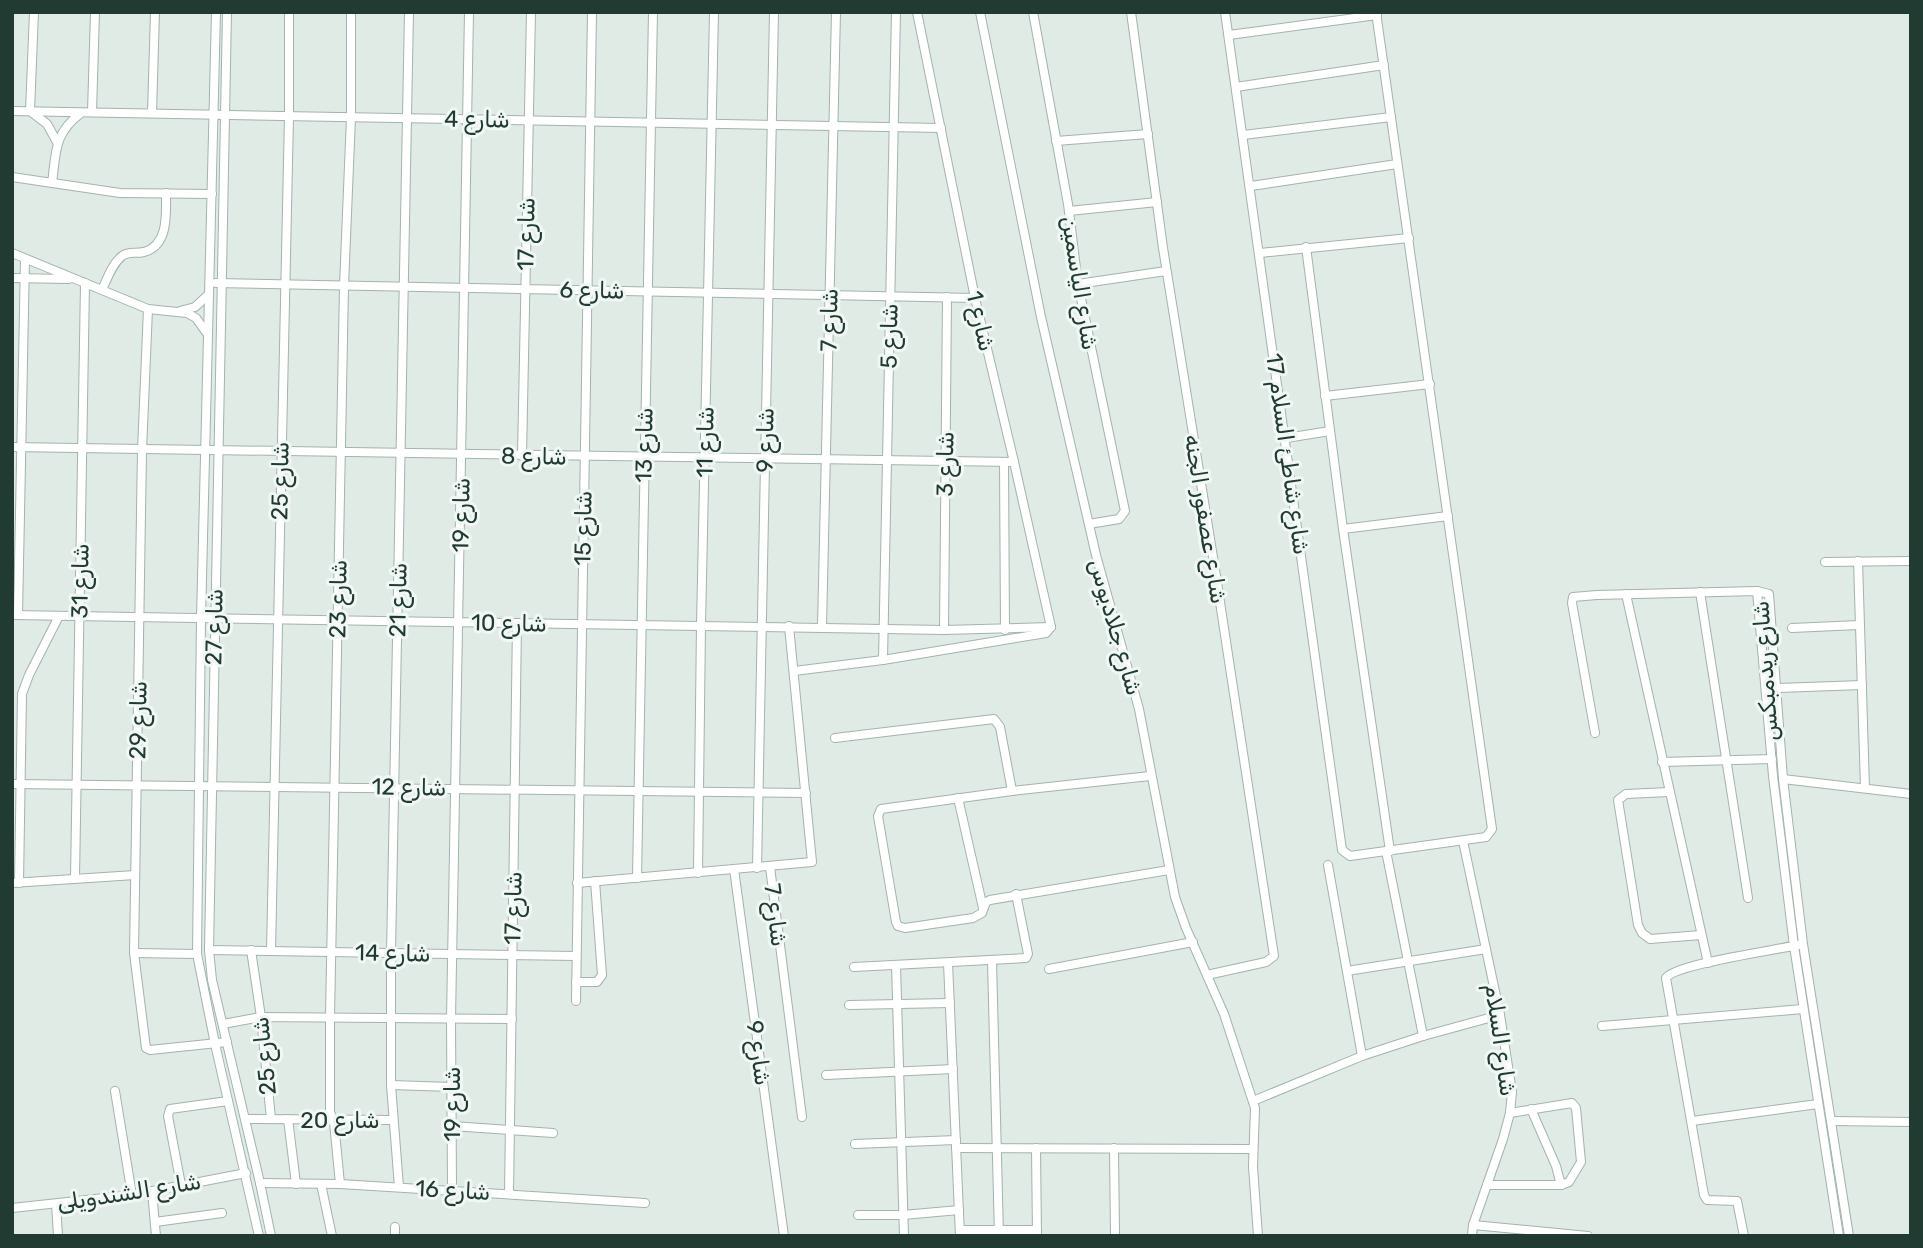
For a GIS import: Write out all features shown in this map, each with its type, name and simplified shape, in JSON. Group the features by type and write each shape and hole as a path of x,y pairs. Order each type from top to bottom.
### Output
{"street":[{"path":"34,12 30,111 47,124 57,142"},
{"path":"92,112 95,12"},
{"path":"152,113 155,12"},
{"name":"شارع 27","path":"216,12 221,283 209,950 212,980 271,1236"},
{"name":"شارع 27","path":"226,12 212,194 201,619 197,954 258,1236"},
{"name":"شارع 25","path":"271,951 289,12"},
{"name":"شارع 23","path":"340,1184 334,1122 331,1119 330,1017 344,286 351,117 351,12"},
{"name":"شارع 21","path":"399,1187 392,1120 391,953 409,12"},
{"name":"شارع 19","path":"452,1190 451,1019 469,12"},
{"name":"شارع 17","path":"522,456 531,12"},
{"name":"شارع 15","path":"576,1001 592,12"},
{"name":"شارع 13","path":"637,878 653,12"},
{"name":"شارع 11","path":"698,873 713,12"},
{"name":"شارع 9","path":"757,868 774,12"},
{"name":"شارع 7","path":"822,627 836,12"},
{"name":"شارع 5","path":"883,660 896,12"},
{"name":"شارع 1","path":"917,12 975,298 1051,628"},
{"name":"شارع جلاديوس","path":"980,12 1041,317 1088,524 1139,709 1175,897 1239,1055 1253,1101 1256,1120 1253,1149 1258,1236"},
{"name":"شارع الياسمين","path":"1033,12 1069,211 1078,284 1125,511 1119,519 1088,524"},
{"name":"شارع عصفور الجنه","path":"1131,12 1166,271 1273,956 1266,962 1208,975"},
{"name":"شارع شاطئ السلام 17","path":"1225,12 1342,850 1350,856 1486,837 1492,830 1448,516"},
{"path":"1229,35 1377,14 1448,516 1343,529"},
{"path":"1236,87 1384,65"},
{"name":"شارع 4","path":"12,111 942,128"},
{"path":"52,183 57,142 63,130 81,113"},
{"path":"1243,135 1391,117"},
{"path":"1056,141 1148,134"},
{"path":"1251,186 1398,164"},
{"path":"12,177 120,193 212,194"},
{"path":"102,290 119,259 131,252 147,251 158,243 165,228 166,193"},
{"path":"1069,211 1157,202"},
{"path":"1260,253 1409,237"},
{"path":"1306,247 1388,851 1423,1036"},
{"path":"12,253 148,309 177,312 196,318 208,335"},
{"path":"15,615 17,448 25,259"},
{"path":"1078,284 1166,271"},
{"path":"12,278 76,279"},
{"name":"شارع 31","path":"75,878 85,283"},
{"name":"شارع 6","path":"210,283 975,298"},
{"path":"177,312 195,307 209,294"},
{"name":"شارع 3","path":"944,630 947,298"},
{"name":"شارع 29","path":"148,309 142,450 134,953 146,1048 150,1050 227,1042"},
{"path":"1325,396 1430,384"},
{"path":"1286,438 1330,431"},
{"name":"شارع 8","path":"17,448 1014,462"},
{"path":"1004,462 1005,630"},
{"path":"1858,561 1865,788"},
{"path":"1825,562 1911,561"},
{"path":"1595,733 1572,600 1576,596 1757,591"},
{"name":"شارع ريدمبكس","path":"1839,1236 1794,946 1772,759 1757,591 1767,593 1770,599 1783,779 1803,944 1849,1236"},
{"path":"1700,592 1748,898"},
{"path":"1626,594 1708,963"},
{"name":"شارع 10","path":"15,615 944,630 1051,628"},
{"path":"59,616 22,694 17,784 16,883 135,875"},
{"name":"شارع 17","path":"509,1194 517,623"},
{"path":"1792,628 1859,625"},
{"name":"شارع 7","path":"789,626 813,862 770,867 802,1117"},
{"path":"794,671 883,660 1046,633 1051,628"},
{"path":"1776,688 1862,685"},
{"path":"12,717 22,720"},
{"path":"835,738 994,719 1000,727 1012,791"},
{"path":"1662,762 1772,759"},
{"path":"1150,776 886,807 878,812 896,922 898,926 905,928 979,916 986,902 990,900 1169,870"},
{"path":"1783,779 1911,794"},
{"name":"شارع 12","path":"17,784 806,793"},
{"path":"1669,792 1629,793 1618,800 1637,925 1650,939 1701,935"},
{"path":"958,798 983,909"},
{"name":"شارع السلام","path":"1463,841 1500,1015 1511,1081 1510,1113 1473,1225 1472,1236"},
{"path":"1328,865 1362,1056"},
{"path":"577,883 770,867"},
{"name":"شارع 9","path":"734,869 784,1236"},
{"path":"576,982 597,982 603,975 595,881"},
{"path":"854,967 1026,958 1028,954 1016,894"},
{"path":"1049,969 1193,942"},
{"path":"1744,1236 1737,1201 1707,1200 1705,1197 1666,976 1670,972 1708,963 1803,944"},
{"path":"1347,971 1486,949"},
{"name":"شارع 14","path":"209,950 576,956"},
{"name":"شارع 25","path":"251,950 271,1119"},
{"path":"134,953 197,954"},
{"path":"992,961 999,1233"},
{"path":"948,963 960,1233 1037,1233 1036,1148"},
{"path":"896,965 904,1236"},
{"path":"849,1005 950,1003"},
{"path":"1602,1026 1803,1009"},
{"path":"1253,1101 1362,1056 1500,1015"},
{"path":"223,1024 261,1017 512,1020"},
{"path":"826,1075 953,1069"},
{"path":"391,1086 452,1087"},
{"path":"115,1091 132,1195"},
{"path":"181,1185 168,1116 170,1109 228,1101"},
{"path":"1487,1185 1561,1185 1573,1177 1581,1162 1575,1105 1569,1102 1510,1113"},
{"path":"1692,1121 1818,1104"},
{"path":"1531,1109 1556,1166 1561,1185"},
{"name":"شارع 20","path":"246,1119 392,1120"},
{"path":"288,1119 296,1184"},
{"path":"1832,1121 1911,1122"},
{"path":"452,1126 553,1133"},
{"path":"855,1144 956,1144 997,1148 1253,1149"},
{"path":"1114,1148 1115,1236"},
{"name":"شارع الشندويلى","path":"12,1208 132,1195 246,1173"},
{"name":"شارع 16","path":"260,1183 399,1187 645,1203"},
{"path":"321,1184 332,1236"},
{"path":"152,1191 156,1236"},
{"path":"56,1204 58,1236"},
{"path":"858,1215 903,1215 959,1210"},
{"path":"155,1222 222,1213"},
{"path":"1473,1225 1588,1236"}]}
